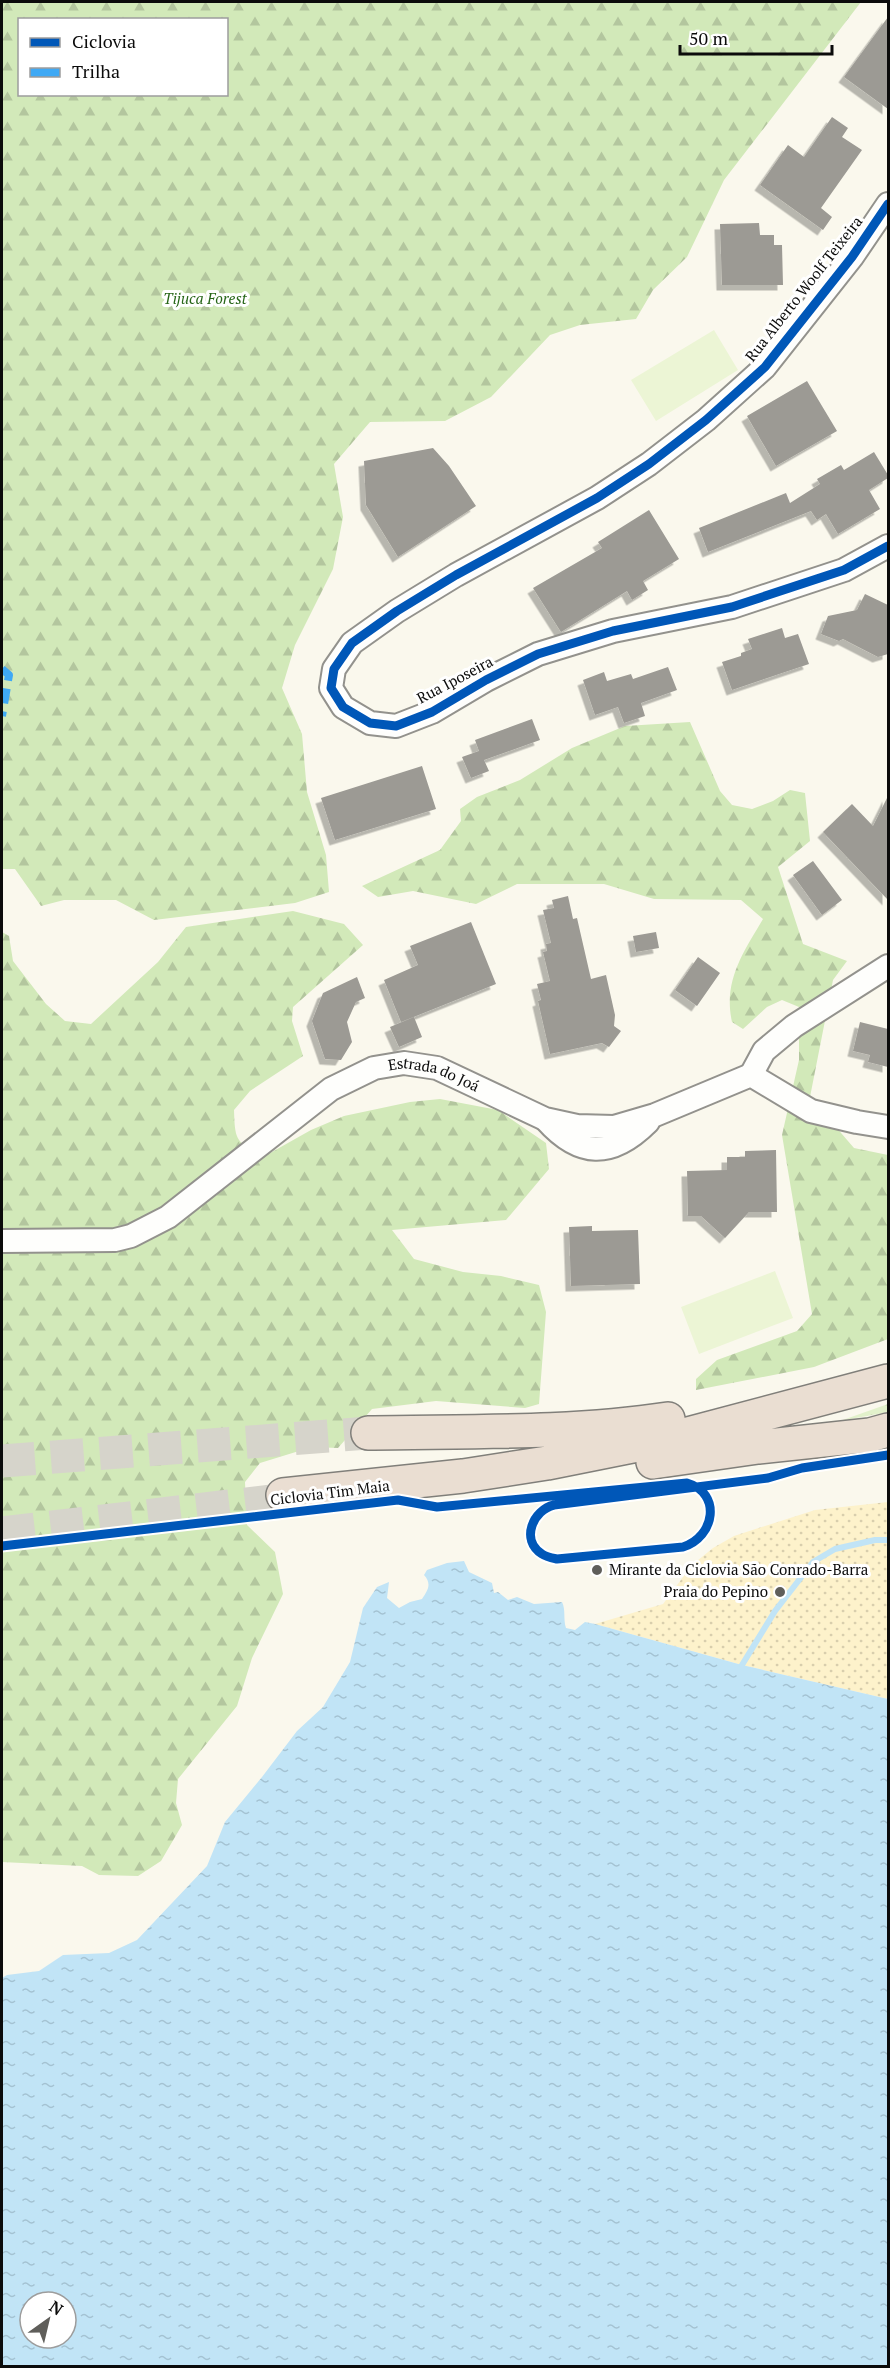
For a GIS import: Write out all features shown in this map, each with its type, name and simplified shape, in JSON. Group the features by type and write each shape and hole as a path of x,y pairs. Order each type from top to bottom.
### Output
{"highway":[{"path":"283,1495 463,1476 547,1463 642,1445 888,1381"},
{"path":"368,1433 519,1431 633,1424 854,1390"},
{"path":"616,1467 758,1447 870,1435 888,1430"}],"street":[{"name":"Rua Alberto Woolf Teixeira","path":"597,498 650,464 706,420 765,367 852,257 888,204"},
{"name":"Rua Iposeira","path":"597,498 456,575 397,611 352,643 334,669 331,688 343,707 370,723 396,726 432,712 486,680 538,654 613,631 732,606 844,570 888,546"},
{"path":"888,966 795,1026 764,1051 751,1075 811,1111 857,1122 888,1126"},
{"name":"Estrada do Joá","path":"2,1241 115,1240 131,1236 168,1217 331,1089 374,1068 404,1062 436,1068 545,1119 577,1126 614,1127 655,1115 751,1075"}],"green space":[{"name":"Tijuca Forest","path":"2,2 861,2 724,180 687,257 653,290 636,319 580,325 550,335 491,397 445,421 370,422 334,464 343,517 333,569 295,645 282,688 302,734 307,792 326,855 329,892 295,903 154,920 116,900 64,900 41,906 15,869 2,869"},
{"path":"714,330 738,370 656,421 631,380"},
{"path":"690,722 720,791 732,805 752,809 773,801 790,790 805,793 810,841 778,867 803,944 847,961 833,980 810,1097 854,1148 888,1155 888,1339 814,1367 696,1390 696,1379 717,1360 797,1331 812,1314 782,1135 799,1060 799,1007 782,1000 767,1007 743,1029 732,1022 730,1007 730,993 737,968 763,919 741,900 654,899 604,884 517,884 476,904 413,891 378,897 362,886 440,850 461,821 460,809 477,797 520,780 572,748 625,726"},
{"path":"293,911 344,924 363,945 293,1007 292,1021 303,1056 250,1091 234,1110 236,1135 242,1144 263,1157 311,1130 344,1116 410,1102 440,1099 498,1110 546,1143 549,1169 506,1220 392,1230 414,1259 463,1272 501,1276 539,1285 546,1312 539,1404 525,1408 436,1401 372,1409 338,1448 312,1447 260,1463 245,1482 247,1525 275,1552 283,1594 252,1658 237,1706 178,1779 176,1803 182,1825 161,1861 138,1876 99,1875 82,1866 2,1862 2,932 9,936 13,961 46,1004 65,1021 91,1024 158,962 186,927"},
{"path":"775,1271 793,1318 699,1354 681,1307"},
{"path":"888,1404 888,1412 840,1421"}],"sand":[{"name":"Praia do Pepino","path":"888,1502 888,1699 742,1665 595,1624 663,1604 692,1565 713,1548 734,1536 815,1510"}],"water":[{"path":"464,1561 469,1572 492,1583 494,1593 498,1592 508,1600 517,1597 534,1604 562,1602 566,1628 575,1630 585,1622 595,1624 742,1665 888,1699 888,2366 2,2366 2,1978 7,1975 39,1971 63,1955 109,1953 137,1940 207,1866 225,1822 297,1731 323,1707 350,1662 363,1608 377,1587 389,1582 387,1598 399,1608 422,1599 428,1587 428,1581 424,1575 427,1570 447,1563"}],"building":[{"path":"888,17 888,109 844,77"},
{"path":"832,117 848,128 842,137 862,150 821,208 832,217 823,230 760,185 788,145 804,157"},
{"path":"759,223 760,235 774,235 774,245 782,245 783,285 722,285 720,224"},
{"path":"807,381 837,431 776,466 747,416"},
{"path":"433,448 449,466 476,506 398,557 366,505 364,461"},
{"path":"874,452 888,475 888,478 869,490 880,509 838,534 826,514 817,520 811,511 708,552 699,528 786,493 790,503 820,484 817,479 841,465 844,470"},
{"path":"649,510 679,559 643,581 648,590 632,600 627,591 561,632 533,588 602,548 598,542"},
{"path":"865,594 888,605 888,654 878,657 843,639 839,641 821,634 828,616 857,610"},
{"path":"782,628 785,638 798,634 809,664 732,690 722,662 741,656 741,653 752,649 748,639"},
{"path":"668,667 677,690 641,703 645,716 624,723 618,707 595,715 583,680 604,672 607,681 631,674 633,679"},
{"path":"532,719 540,740 484,760 489,771 471,778 462,757 479,751 475,740"},
{"path":"422,766 436,809 335,840 321,798"},
{"path":"888,796 888,900 823,832 852,804 873,826"},
{"path":"813,861 842,900 822,915 793,875"},
{"path":"568,896 573,919 577,918 591,979 606,975 615,1015 614,1026 621,1031 609,1047 602,1043 550,1054 538,1001 541,1000 537,984 550,981 543,952 547,951 546,944 551,943 543,910 554,908 552,900"},
{"path":"471,922 496,984 401,1022 384,980 418,965 410,946"},
{"path":"656,932 659,948 636,952 633,936"},
{"path":"698,957 720,973 697,1006 675,990"},
{"path":"357,977 365,998 356,1002 347,1022 352,1042 341,1060 325,1059 312,1021 323,993"},
{"path":"414,1017 422,1037 399,1047 390,1027"},
{"path":"860,1022 888,1029 888,1067 868,1062 870,1055 853,1051"},
{"path":"776,1150 777,1212 749,1212 725,1238 701,1216 688,1216 687,1171 727,1170 727,1157 745,1157 745,1151"},
{"path":"592,1226 592,1231 638,1230 640,1284 571,1286 569,1227"}],"waterway":[{"path":"742,1665 775,1611 813,1562 835,1549 875,1540 888,1540"}],"tunnel":[{"path":"2,1461 368,1433"},
{"path":"2,1533 313,1496"}],"marked path":[{"path":"2,669 9,675 2,716"}],"cycle path":[{"path":"888,204 852,257 765,367 706,420 649,464 597,498 456,575 397,611 352,643 334,669 331,688 343,707 370,723 396,726 432,712 486,680 538,654 613,631 732,607 844,570 888,546"},
{"name":"Ciclovia Tim Maia","path":"2,1546 398,1500 437,1507 687,1483 698,1488 706,1496 710,1505 710,1515 708,1525 702,1534 694,1542 683,1547 557,1559 544,1555 535,1548 531,1534 535,1519 540,1513 554,1505 768,1478 802,1468 888,1455"}],"place":[{"name":"Mirante da Ciclovia São Conrado-Barra","path":"597,1570"},
{"name":"Praia do Pepino","path":"780,1592"}]}
